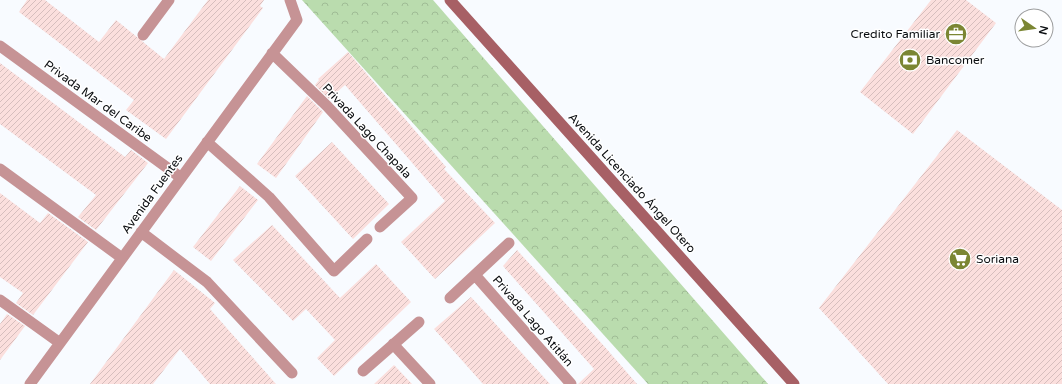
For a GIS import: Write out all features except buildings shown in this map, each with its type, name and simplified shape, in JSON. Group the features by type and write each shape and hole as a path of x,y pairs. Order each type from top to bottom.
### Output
{"main road":[{"name":"Avenida Licenciado Ángel Otero","path":"450,0 794,384"}],"street":[{"path":"143,35 170,0"},
{"name":"Avenida Fuentes","path":"30,384 180,177 297,20 290,0"},
{"name":"Privada Mar del Caribe","path":"0,46 180,177"},
{"name":"Privada Lago Chapala","path":"272,53 327,106 412,198 380,226"},
{"path":"207,142 270,197 334,271 367,239"},
{"path":"0,169 122,258"},
{"path":"141,232 207,282 292,373"},
{"name":"Privada Lago Atitlán","path":"450,298 509,243"},
{"name":"Privada Lago Atitlán","path":"475,275 571,384"},
{"path":"0,300 60,343"},
{"path":"363,371 419,322"},
{"path":"394,344 430,384"}],"green space":[{"path":"302,0 433,0 768,384 648,384"}],"place":[{"name":"Credito Familiar","path":"956,34"},
{"name":"Bancomer","path":"910,60"},
{"name":"Soriana","path":"960,259"}]}
